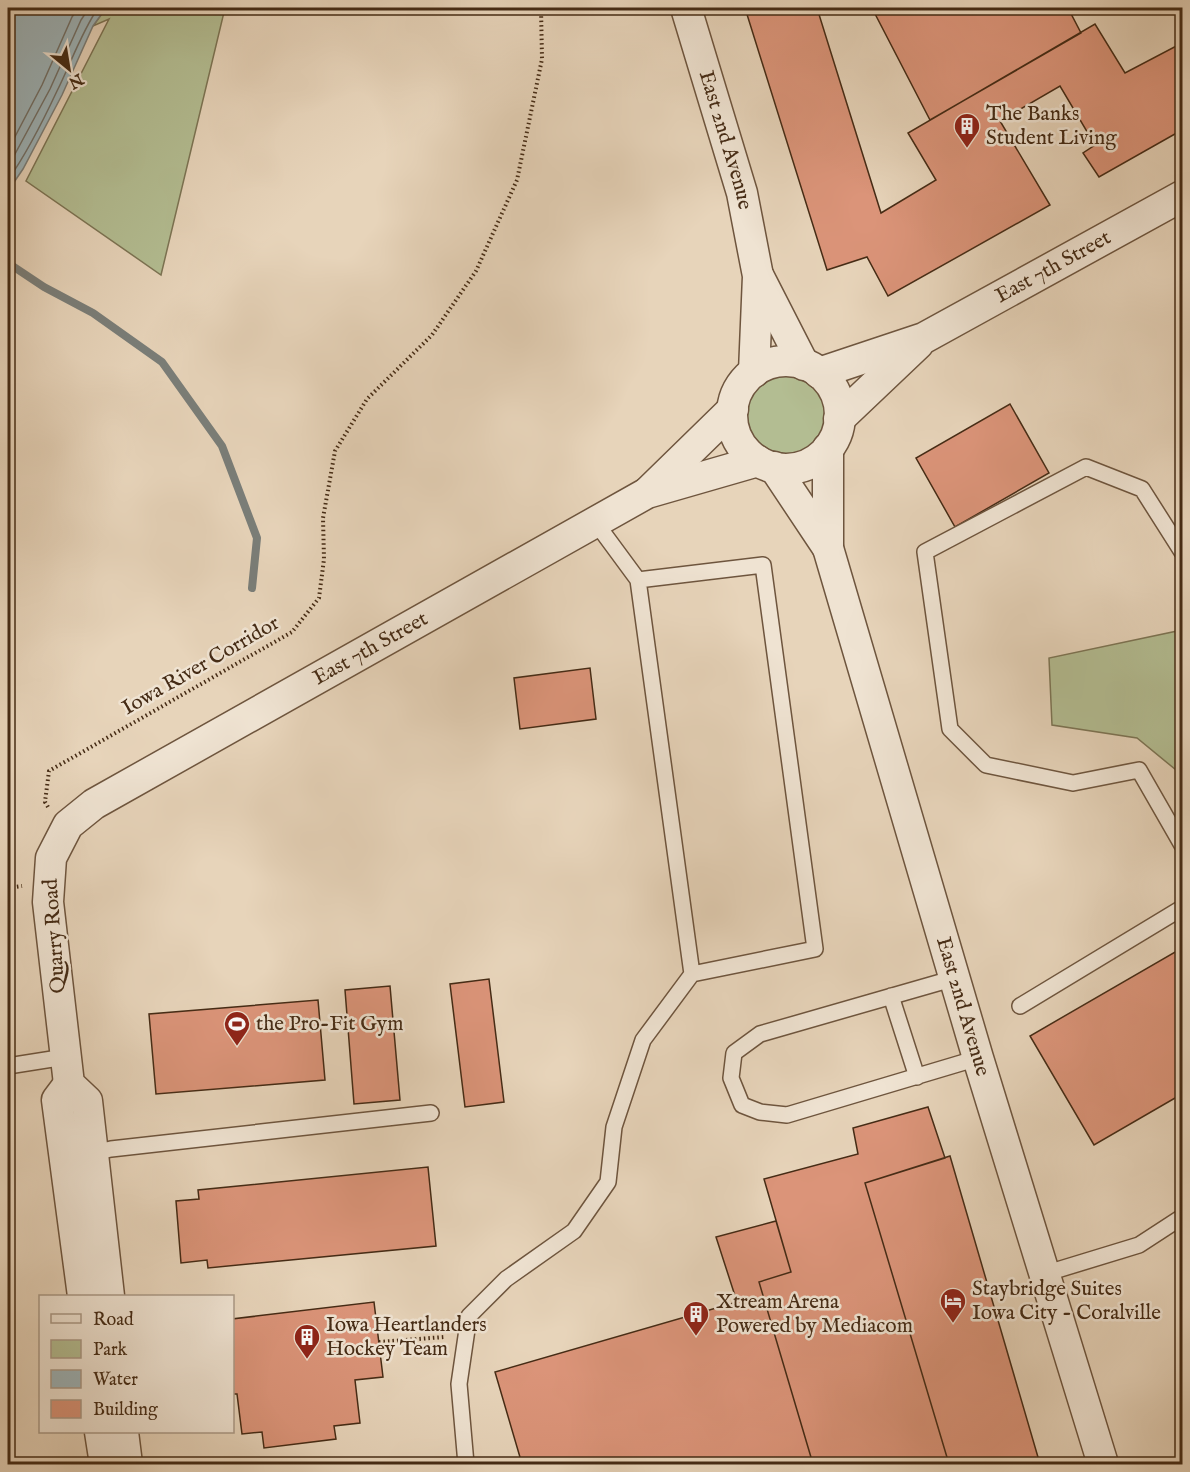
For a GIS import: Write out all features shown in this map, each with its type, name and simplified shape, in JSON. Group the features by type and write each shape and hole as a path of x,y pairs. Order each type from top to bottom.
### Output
{"street":[{"name":"East 2nd Avenue","path":"686,8 742,193 758,276 754,372"},
{"name":"East 7th Street","path":"812,369 924,338 1182,196"},
{"name":"East 2nd Avenue","path":"758,276 812,369"},
{"name":"East 7th Street","path":"839,419 924,338"},
{"path":"784,361 800,363 812,369 828,380 836,394 840,410 839,426 833,441 823,454 809,464 792,468 766,464 745,450 736,435 732,417 734,400 742,384 754,372 768,364 784,361"},
{"name":"East 7th Street","path":"94,804 647,493 733,409"},
{"name":"East 2nd Avenue","path":"828,448 828,548 978,1058 1102,1464"},
{"name":"East 2nd Avenue","path":"766,464 828,548"},
{"name":"East 7th Street","path":"647,493 766,464"},
{"name":"Quarry Road","path":"83,1295 57,1100 67,1071 48,902 51,858 68,825 94,804"},
{"path":"67,1071 87,1101 109,1295"},
{"path":"100,1433 105,1464"},
{"path":"123,1433 127,1464"}],"lane":[{"path":"1182,552 1142,489 1086,467 925,552 950,729 986,765 1073,783 1139,770 1182,845"},
{"path":"596,523 638,580 692,974"},
{"path":"466,1464 459,1384 469,1316 506,1279 574,1231 608,1182 614,1126 643,1040 692,974 815,949 763,565 638,580"},
{"path":"1020,1006 1182,908"},
{"path":"955,978 760,1034 734,1053 731,1078 742,1105 760,1112 787,1115 978,1058"},
{"path":"891,996 917,1077"},
{"path":"8,1066 67,1071"},
{"path":"93,1153 111,1149 431,1113"},
{"path":"1044,1274 1139,1245 1182,1217"}],"path":[{"name":"Iowa River Corridor","path":"63,835 45,802 50,771 292,632 319,598 324,560 322,518 335,451 367,399 432,335 476,271 517,180 543,59 541,8"},
{"path":"379,1342 466,1335"}],"green space":[{"path":"106,8 225,8 161,275 26,181 109,19 93,26"},
{"path":"787,374 802,377 815,386 824,399 827,414 824,429 815,442 802,451 787,454 772,451 759,442 750,429 747,414 750,399 759,386 772,377"},
{"path":"1182,630 1182,791 1176,770 1137,738 1052,725 1049,658"}],"water":[{"path":"8,8 106,8 93,26 62,95 23,169 8,191"}],"building":[{"name":"The Banks Student Living","path":"745,8 817,8 881,213 936,180 908,133 1095,24 1125,73 1182,43 1182,130 1099,177 1083,153 1095,145 1060,86 1000,121 1050,205 888,296 867,257 827,270"},
{"path":"872,8 1068,8 1081,33 930,120"},
{"path":"1010,404 1049,473 955,527 916,458"},
{"path":"590,668 596,719 520,729 514,678"},
{"path":"1182,948 1182,1094 1094,1145 1030,1036"},
{"path":"489,979 504,1102 465,1107 450,984"},
{"path":"390,986 400,1100 354,1104 345,990"},
{"name":"the Pro-Fit Gym","path":"318,1000 325,1080 156,1094 149,1014"},
{"path":"928,1107 945,1158 865,1183 949,1464 813,1464 759,1282 791,1272 764,1179 858,1154 853,1128"},
{"name":"Staybridge Suites Iowa City - Coralville","path":"950,1156 1040,1464 949,1464 865,1183"},
{"path":"428,1167 436,1246 208,1268 207,1260 181,1263 176,1201 199,1199 198,1190"},
{"name":"Xtream Arena Powered by Mediacom","path":"776,1221 791,1272 759,1282 813,1464 522,1464 495,1372 737,1302 716,1237"},
{"name":"Iowa Heartlanders Hockey Team","path":"374,1302 383,1377 355,1380 360,1423 334,1426 336,1439 264,1448 262,1432 242,1434 237,1394 234,1394 234,1319"}],"waterway":[{"path":"8,263 44,287 93,313 162,362 222,446 257,538 252,588"}],"place":[{"name":"The Banks Student Living","path":"967,149"},
{"name":"the Pro-Fit Gym","path":"237,1047"},
{"name":"Staybridge Suites Iowa City - Coralville","path":"953,1324"},
{"name":"Xtream Arena Powered by Mediacom","path":"696,1337"},
{"name":"Iowa Heartlanders Hockey Team","path":"307,1360"}]}
